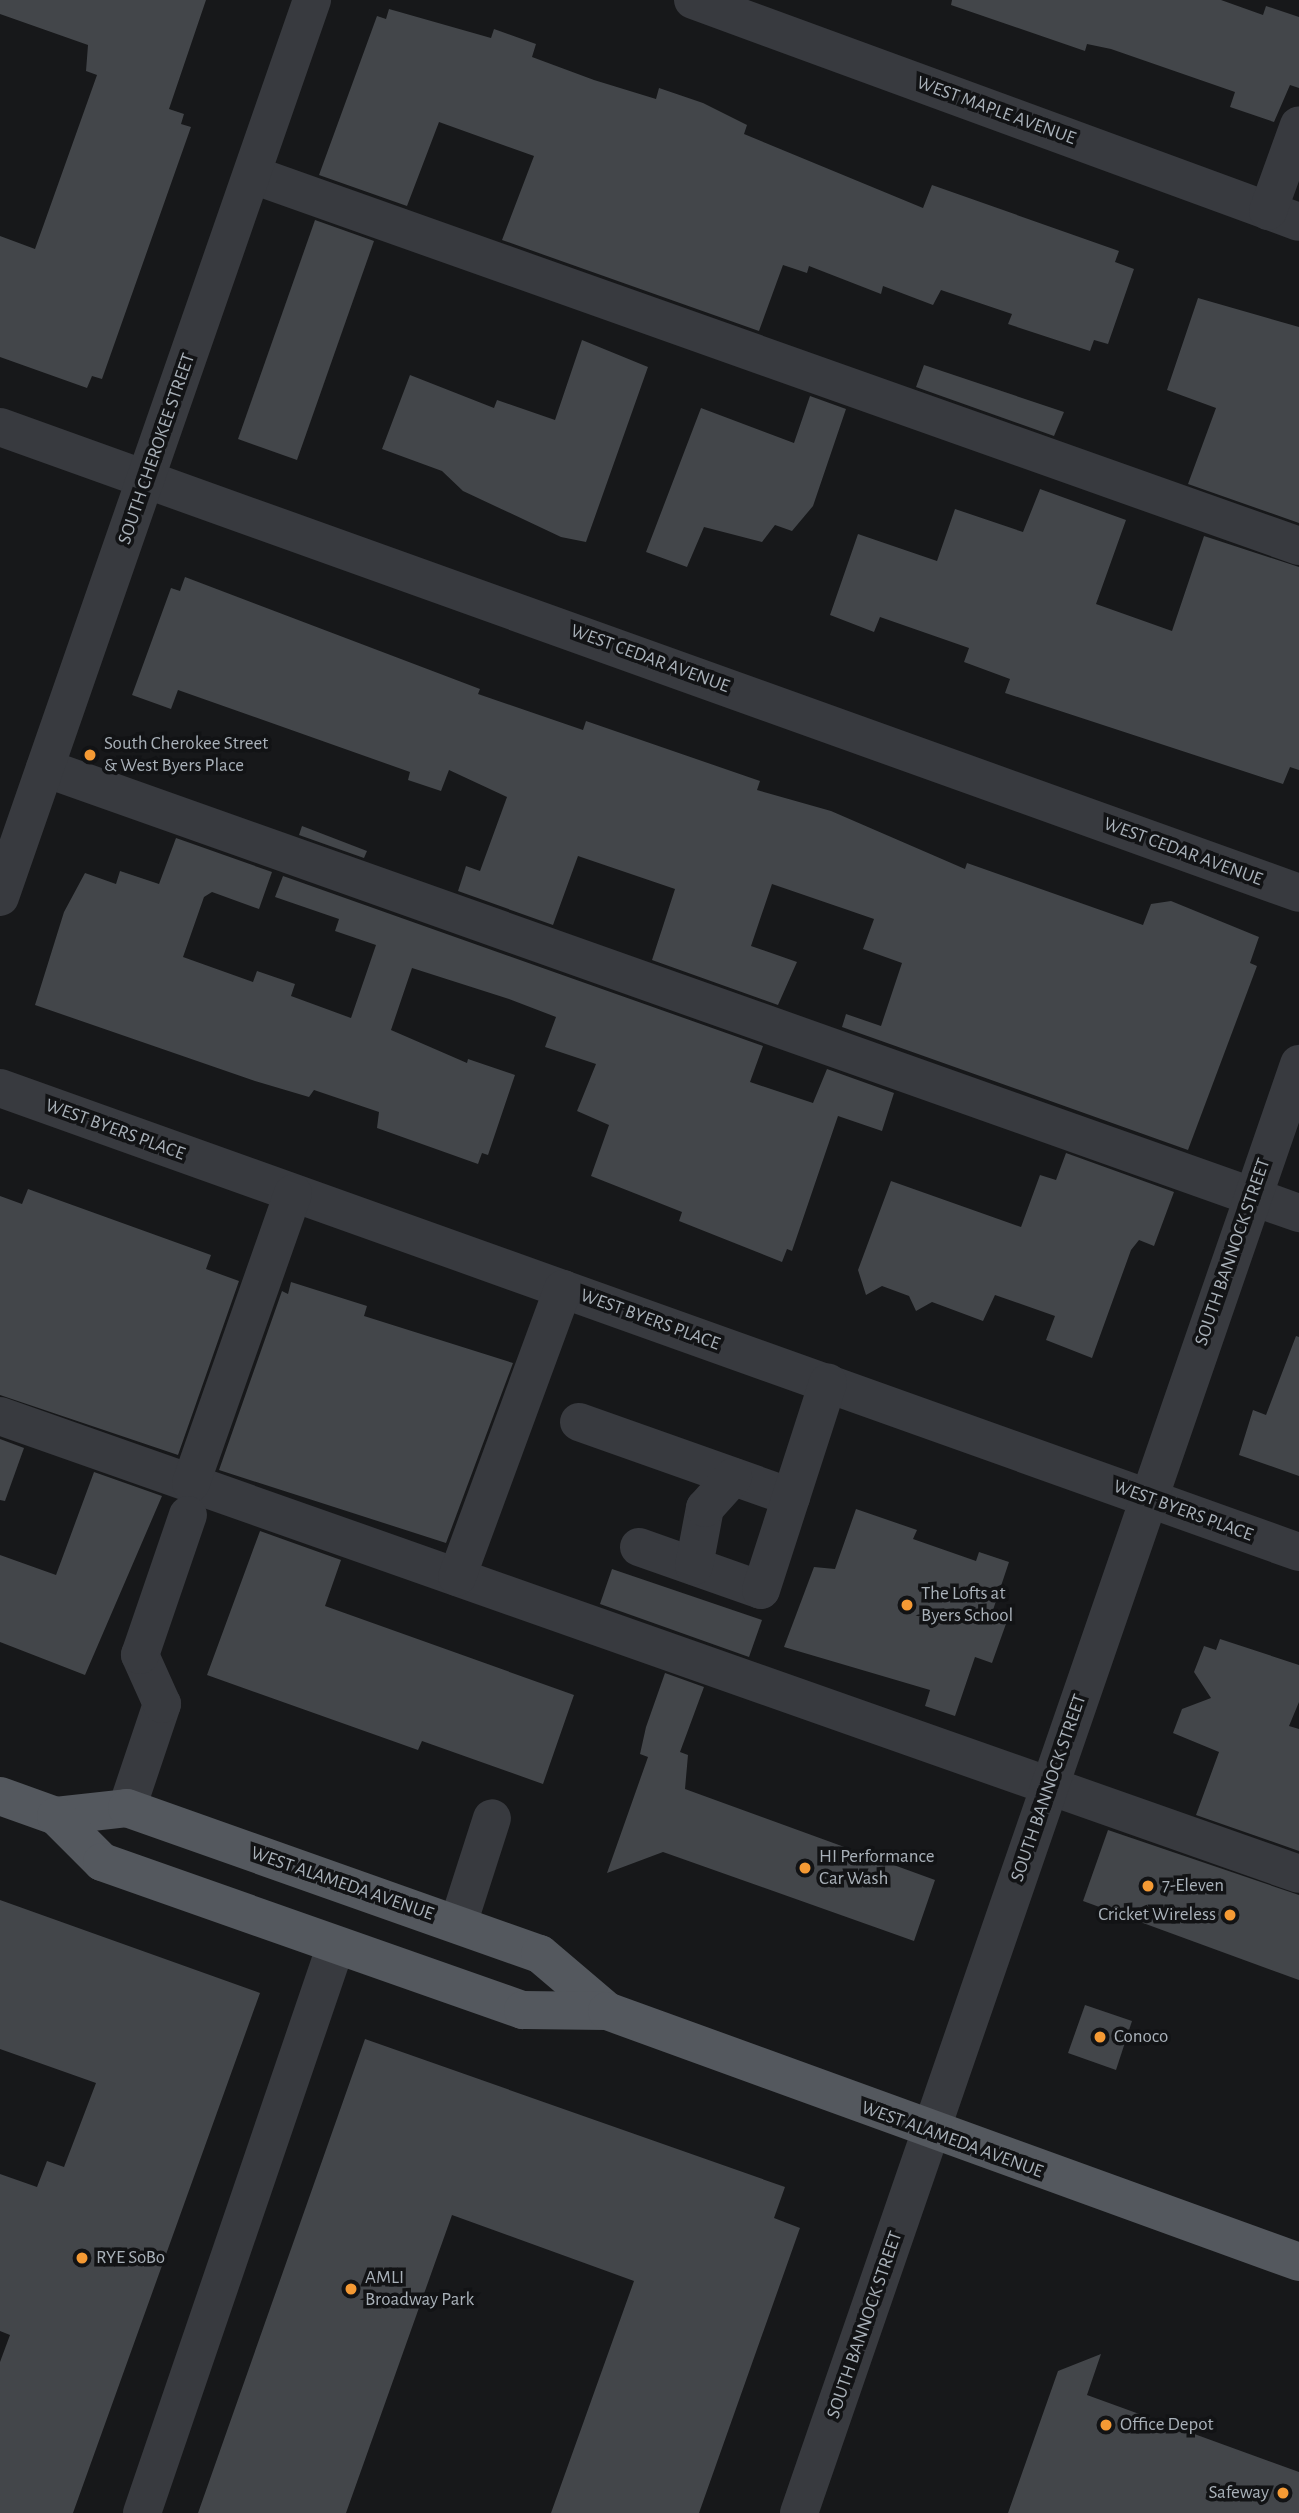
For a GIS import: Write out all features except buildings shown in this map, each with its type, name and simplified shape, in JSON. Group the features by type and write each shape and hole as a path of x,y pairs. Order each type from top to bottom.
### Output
{"main road":[{"name":"WEST ALAMEDA AVENUE","path":"0,1796 56,1816 103,1862 336,1945 523,2010 607,2011"},
{"name":"WEST ALAMEDA AVENUE","path":"56,1816 127,1808 458,1924 540,1954 607,2011 932,2134 1299,2262"}],"street":[{"name":"SOUTH CHEROKEE STREET","path":"0,897 312,0"},
{"name":"WEST MAPLE AVENUE","path":"692,0 1284,216"},
{"path":"1284,216 1299,125"},
{"path":"253,175 1299,546"},
{"name":"WEST CEDAR AVENUE","path":"0,427 1299,893"},
{"path":"45,768 1299,1213"},
{"name":"SOUTH BANNOCK STREET","path":"799,2513 932,2134 1147,1498 1299,1064"},
{"name":"WEST BYERS PLACE","path":"0,1088 1299,1552"},
{"path":"127,1808 162,1704 140,1655 189,1499 293,1194"},
{"path":"457,1577 563,1289"},
{"path":"639,1547 761,1590 828,1383"},
{"path":"0,1416 189,1499 457,1577 1299,1874"},
{"path":"579,1422 791,1497"},
{"path":"694,1566 705,1508 733,1476"},
{"path":"458,1924 492,1818"},
{"path":"142,2513 336,1945"}],"place":[{"name":"South Cherokee Street & West Byers Place","path":"90,755"},
{"name":"The Lofts at Byers School","path":"907,1605"},
{"name":"HI Performance Car Wash","path":"805,1868"},
{"name":"7-Eleven","path":"1148,1886"},
{"name":"Cricket Wireless","path":"1230,1915"},
{"name":"Conoco","path":"1100,2037"},
{"name":"RYE SoBo","path":"82,2258"},
{"name":"AMLI Broadway Park","path":"351,2289"},
{"name":"Office Depot","path":"1106,2425"},
{"name":"Safeway","path":"1283,2493"}]}
